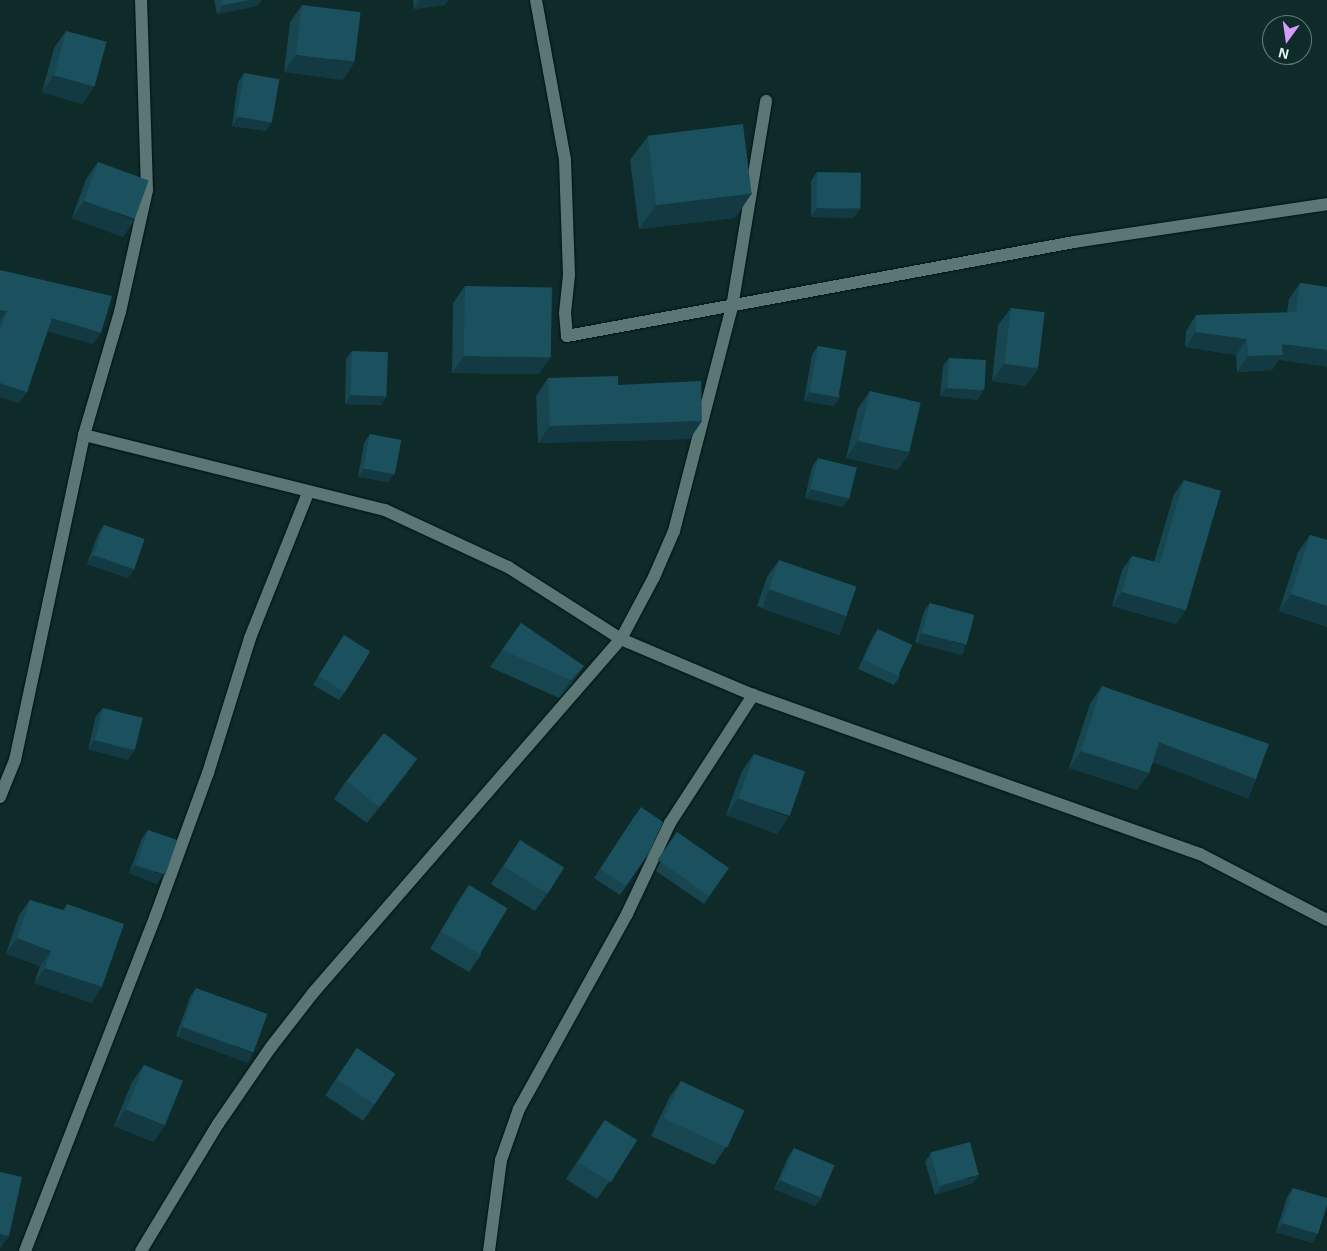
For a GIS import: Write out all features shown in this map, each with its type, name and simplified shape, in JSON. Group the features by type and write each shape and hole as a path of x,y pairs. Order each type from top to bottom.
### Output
{"street":[{"path":"0,797 15,760 84,435 120,312 147,190 141,0"},
{"path":"536,0 564,160 569,275 565,313 567,336 732,307 1074,242 1327,204"},
{"path":"141,1251 218,1124 313,993 621,639 654,577 674,531 732,307 766,101"},
{"path":"84,435 308,493 385,510 508,567 621,639 753,696 1200,854 1327,920"},
{"path":"26,1251 159,906 208,773 250,638 308,493"},
{"path":"489,1251 501,1160 519,1109 627,914 670,823 753,696"}],"building":[{"path":"222,0 250,0 223,5"},
{"path":"302,5 361,12 354,62 296,55"},
{"path":"66,31 107,42 95,86 54,75"},
{"path":"244,73 279,79 272,123 236,116"},
{"path":"743,124 752,193 656,205 648,136"},
{"path":"98,162 149,180 135,219 84,201"},
{"path":"817,172 861,173 860,209 816,208"},
{"path":"0,270 112,296 101,333 52,318 27,392 0,383 0,331 7,311 0,310"},
{"path":"1300,283 1327,287 1327,350 1282,344 1283,355 1248,356 1247,339 1196,332 1196,315 1296,312"},
{"path":"465,286 552,288 551,358 464,356"},
{"path":"1011,308 1045,312 1038,368 1004,364"},
{"path":"818,346 847,351 838,397 810,392"},
{"path":"352,351 388,352 386,396 350,395"},
{"path":"949,358 986,360 984,390 947,388"},
{"path":"618,376 618,385 701,381 702,421 550,426 548,378"},
{"path":"870,391 921,403 909,452 859,441"},
{"path":"370,434 401,440 395,474 363,468"},
{"path":"818,458 857,468 849,499 810,489"},
{"path":"1184,480 1221,491 1186,610 1122,592 1132,556 1160,563"},
{"path":"104,525 145,539 134,569 94,555"},
{"path":"1310,535 1327,540 1327,606 1291,594"},
{"path":"779,560 857,587 846,616 769,589"},
{"path":"930,603 974,615 966,645 922,633"},
{"path":"521,623 584,666 571,680 502,650"},
{"path":"878,629 912,645 898,676 864,660"},
{"path":"344,635 370,651 345,692 319,676"},
{"path":"1102,686 1269,744 1256,779 1159,742 1149,773 1081,751"},
{"path":"103,708 143,718 135,750 95,740"},
{"path":"384,733 417,759 380,807 346,781"},
{"path":"754,754 805,772 790,816 739,798"},
{"path":"641,807 663,822 649,853 626,886 600,869"},
{"path":"148,830 177,840 165,875 136,865"},
{"path":"677,832 729,868 709,896 657,860"},
{"path":"520,840 564,868 548,894 504,866"},
{"path":"469,885 508,908 480,954 441,931"},
{"path":"30,900 65,911 67,904 124,924 102,987 45,968 51,951 17,938"},
{"path":"196,988 267,1014 253,1053 182,1027"},
{"path":"357,1048 395,1074 374,1104 336,1079"},
{"path":"144,1065 183,1081 165,1125 126,1110"},
{"path":"681,1081 744,1111 727,1148 664,1118"},
{"path":"605,1120 637,1140 611,1183 579,1162"},
{"path":"970,1142 979,1175 939,1185 930,1153"},
{"path":"794,1148 835,1165 821,1197 780,1180"},
{"path":"0,1172 22,1177 9,1236 0,1234"},
{"path":"1293,1188 1327,1198 1327,1205 1318,1234 1282,1223"}]}
